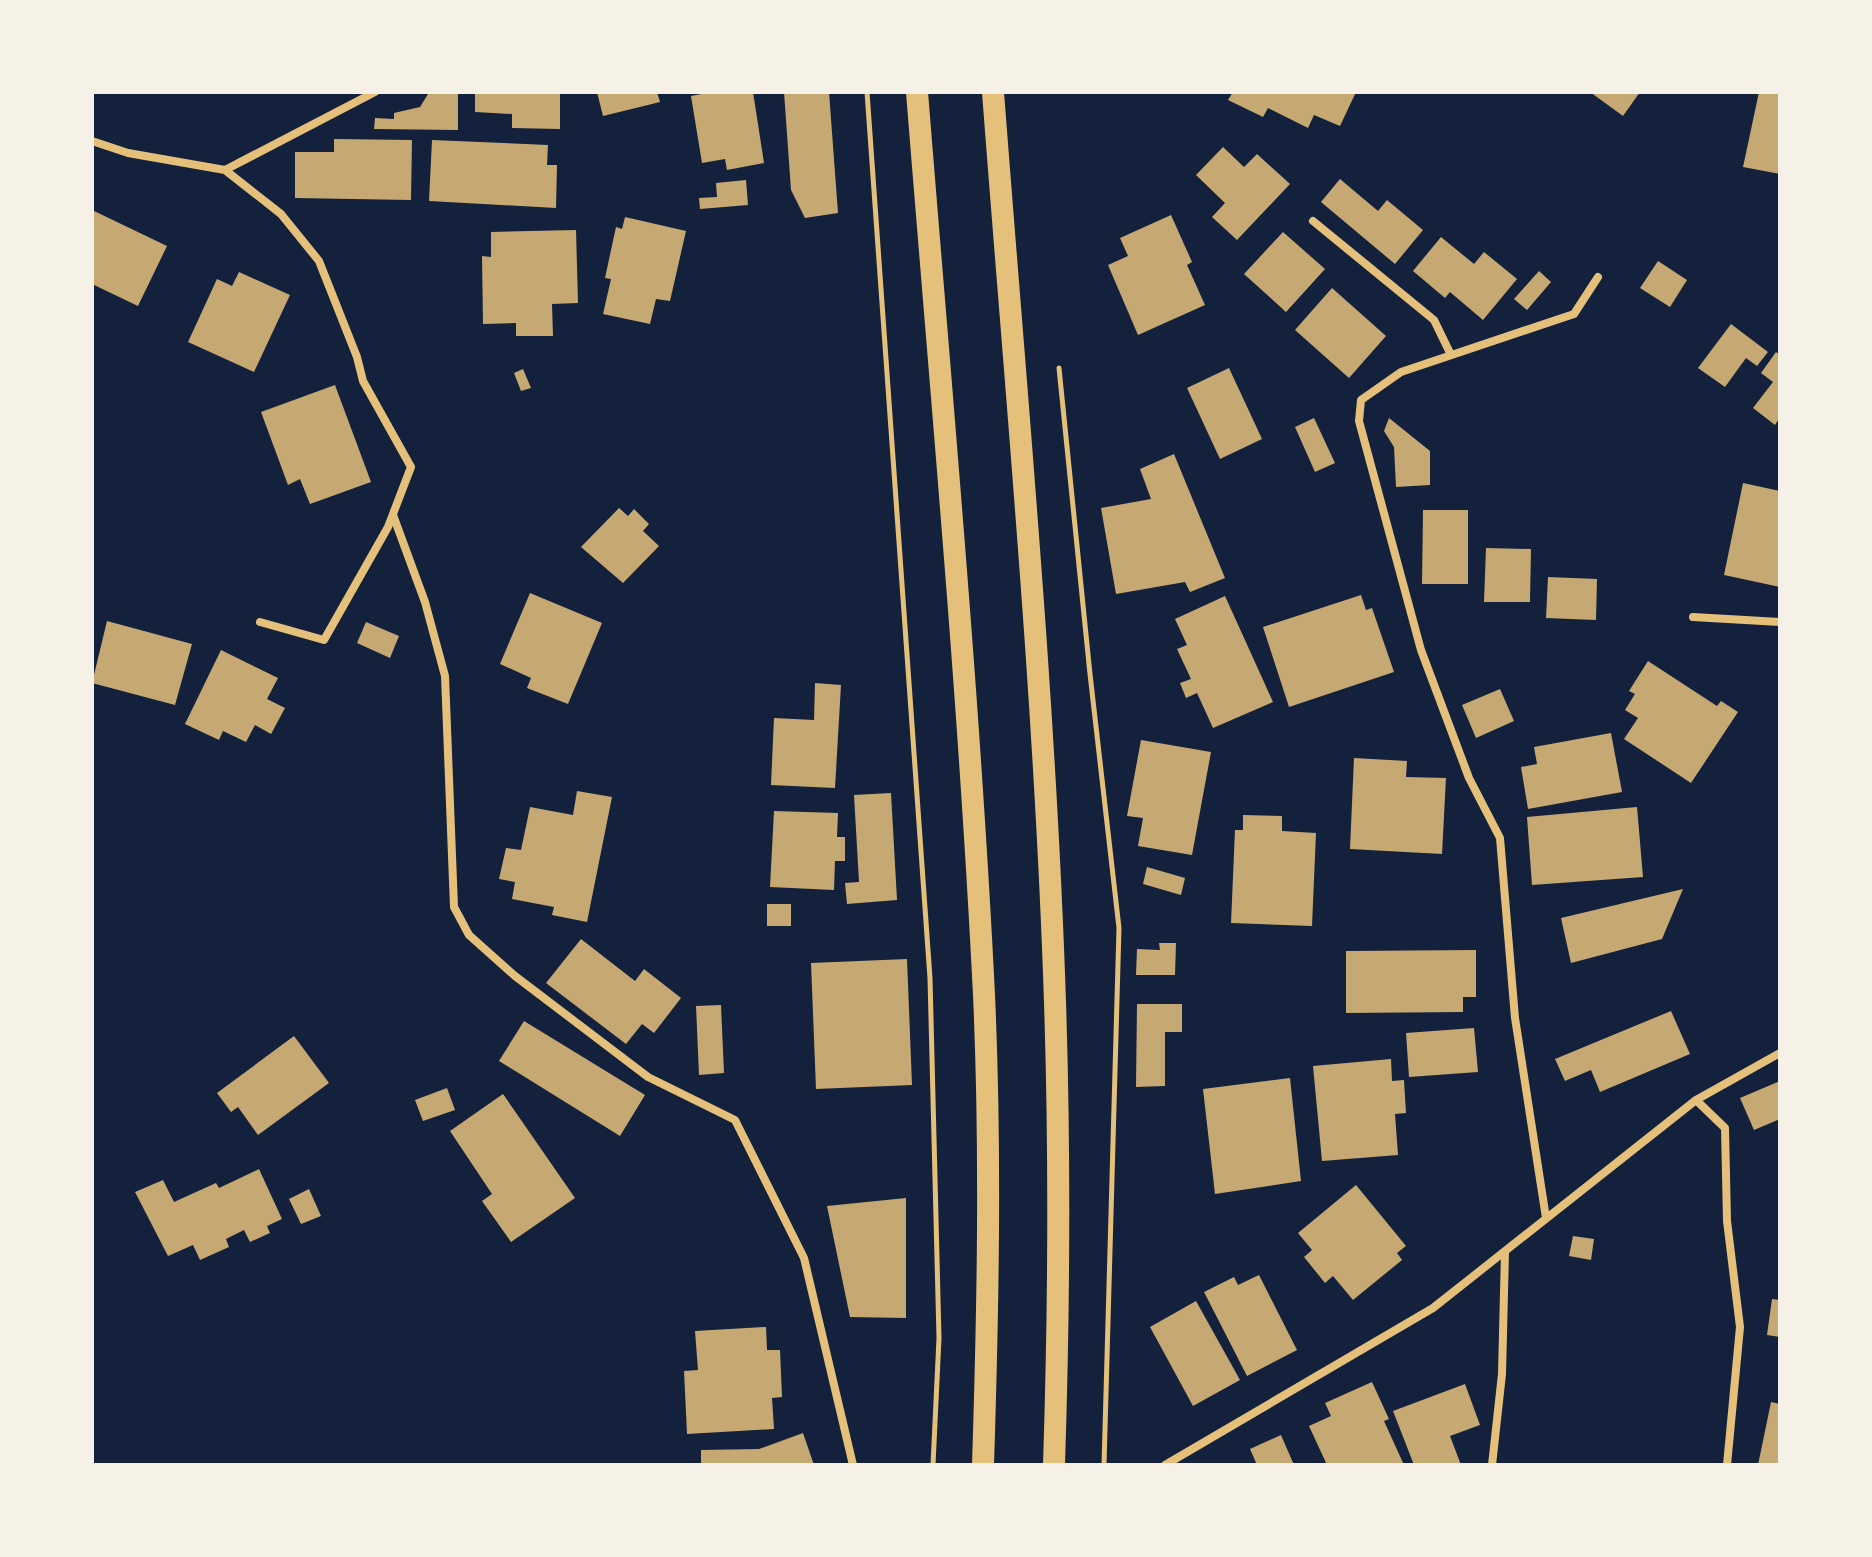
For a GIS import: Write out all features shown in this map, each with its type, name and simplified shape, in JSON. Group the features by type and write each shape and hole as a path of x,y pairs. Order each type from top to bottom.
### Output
{"highway":[{"path":"917,92 968,733 984,998 989,1332 983,1465"},
{"path":"993,92 1041,728 1054,988 1059,1315 1054,1465"}],"street":[{"path":"225,170 375,92"},
{"path":"92,141 128,153 225,170 281,214 319,261 357,357 363,381 411,467 393,515 324,640 260,622"},
{"path":"1313,221 1434,320 1451,355"},
{"path":"1546,1218 1515,1018 1500,838 1469,778 1421,650 1359,421 1361,400 1401,372 1574,314 1598,277"},
{"path":"393,515 425,602 445,676 454,907 469,935 515,976 635,1068 735,1120 804,1258 853,1465"},
{"path":"1693,617 1780,622"},
{"path":"1165,1465 1433,1308 1696,1100 1780,1053"},
{"path":"1696,1100 1725,1128 1727,1221 1740,1327 1727,1465"},
{"path":"1492,1465 1502,1374 1505,1252"}],"path":[{"path":"867,92 930,978 939,1338 933,1465"}],"building":[{"path":"475,92 560,92 560,129 512,128 512,114 475,112"},
{"path":"597,92 657,92 660,102 603,116"},
{"path":"712,92 753,92 764,163 727,170 725,159 702,163 691,96"},
{"path":"784,92 829,92 838,213 805,218 791,190"},
{"path":"1233,92 1356,92 1340,126 1314,115 1308,128 1268,108 1263,117 1228,100"},
{"path":"1590,92 1640,92 1623,116"},
{"path":"1759,92 1780,92 1780,174 1743,167"},
{"path":"458,93 458,130 374,129 375,118 394,119 394,113 420,107 428,94"},
{"path":"334,139 412,140 411,200 295,198 295,152 334,152"},
{"path":"432,140 548,145 547,165 557,165 556,208 429,201"},
{"path":"1223,147 1244,167 1257,154 1290,184 1237,240 1212,217 1225,203 1196,175"},
{"path":"1340,179 1378,211 1387,200 1423,230 1395,264 1321,202"},
{"path":"746,180 748,205 700,209 699,198 717,197 716,183"},
{"path":"92,210 167,246 138,306 92,284"},
{"path":"1171,215 1192,262 1187,265 1205,305 1138,335 1108,265 1128,256 1120,238"},
{"path":"625,217 686,231 670,301 656,299 650,324 603,314 611,279 605,278 616,227 622,229"},
{"path":"576,230 578,303 552,304 553,336 516,336 516,323 483,324 482,256 491,257 491,232"},
{"path":"1283,232 1325,269 1286,312 1244,274"},
{"path":"1441,237 1474,264 1484,252 1517,279 1483,320 1450,292 1445,298 1413,271"},
{"path":"1658,261 1687,280 1670,307 1640,288"},
{"path":"1539,271 1551,282 1527,310 1514,299"},
{"path":"239,272 290,295 254,372 188,342 217,279 232,286"},
{"path":"1332,288 1386,336 1349,378 1295,330"},
{"path":"1731,324 1768,352 1757,366 1746,358 1725,387 1698,368"},
{"path":"1776,352 1780,355 1780,417 1775,425 1753,408 1773,382 1761,373"},
{"path":"1229,368 1262,439 1220,459 1187,388"},
{"path":"523,369 531,388 521,391 514,373"},
{"path":"335,385 371,482 310,504 300,479 288,485 261,412"},
{"path":"1314,418 1335,463 1315,472 1295,427"},
{"path":"1389,418 1430,451 1430,485 1396,487 1394,447 1384,431"},
{"path":"1174,454 1225,578 1190,592 1185,582 1116,594 1101,508 1151,499 1140,469"},
{"path":"1743,483 1780,491 1780,587 1724,575"},
{"path":"619,508 628,516 634,509 649,524 643,531 659,546 623,583 581,547"},
{"path":"1423,510 1468,510 1468,584 1422,584"},
{"path":"1486,548 1531,549 1530,602 1484,602"},
{"path":"1548,577 1597,579 1596,620 1546,618"},
{"path":"530,593 602,623 568,704 527,688 531,678 500,664"},
{"path":"1361,595 1366,610 1372,608 1394,672 1289,707 1263,627"},
{"path":"1225,596 1273,702 1213,728 1197,693 1186,698 1180,683 1191,679 1177,649 1187,645 1175,619"},
{"path":"107,621 192,644 175,705 92,683"},
{"path":"366,622 399,636 390,658 357,643"},
{"path":"221,650 278,678 267,699 285,708 271,734 255,725 246,742 223,731 219,740 185,724"},
{"path":"1648,661 1717,706 1721,701 1738,712 1691,783 1624,739 1638,718 1625,710 1635,694 1629,691"},
{"path":"815,683 841,685 835,788 771,785 774,718 814,720"},
{"path":"1500,689 1514,721 1476,738 1462,705"},
{"path":"1611,733 1622,792 1528,809 1521,767 1537,764 1534,747"},
{"path":"1141,740 1211,752 1192,855 1138,846 1143,818 1127,816"},
{"path":"1354,758 1407,761 1406,777 1446,778 1442,854 1350,849"},
{"path":"577,791 612,797 587,922 552,915 554,907 512,899 515,882 499,879 506,848 521,850 530,807 573,815"},
{"path":"891,793 897,900 847,904 845,883 859,882 854,795"},
{"path":"1637,807 1643,877 1532,885 1527,817"},
{"path":"774,811 838,813 837,837 845,837 845,861 835,861 834,890 770,887"},
{"path":"1243,815 1282,816 1282,831 1316,833 1312,926 1231,923 1235,830 1243,830"},
{"path":"1147,867 1185,878 1181,895 1143,884"},
{"path":"1683,889 1662,939 1571,963 1561,918"},
{"path":"767,904 791,904 791,926 767,926"},
{"path":"581,939 635,981 644,969 681,998 654,1033 642,1024 626,1044 546,983"},
{"path":"1159,943 1176,943 1175,975 1136,975 1137,949 1160,950"},
{"path":"1476,950 1476,997 1463,997 1463,1012 1346,1013 1346,951"},
{"path":"907,959 912,1085 816,1089 811,963"},
{"path":"1137,1004 1182,1004 1182,1032 1165,1032 1165,1086 1136,1087"},
{"path":"721,1005 724,1073 699,1075 696,1006"},
{"path":"1671,1011 1690,1054 1600,1092 1591,1070 1565,1081 1555,1059"},
{"path":"524,1021 645,1095 620,1136 499,1061"},
{"path":"1474,1028 1478,1072 1409,1077 1406,1033"},
{"path":"294,1036 329,1083 258,1135 238,1107 231,1112 217,1093"},
{"path":"1391,1059 1392,1081 1404,1080 1406,1113 1395,1114 1398,1155 1322,1161 1313,1066"},
{"path":"1290,1078 1301,1181 1215,1194 1203,1089"},
{"path":"1780,1081 1780,1119 1754,1130 1740,1098"},
{"path":"447,1088 455,1110 423,1121 415,1100"},
{"path":"503,1094 575,1198 511,1242 482,1201 492,1194 450,1131"},
{"path":"259,1169 282,1219 267,1226 270,1233 250,1242 244,1230 226,1239 229,1247 200,1260 193,1245 168,1256 135,1192 163,1180 174,1202 216,1183 219,1188"},
{"path":"1356,1185 1406,1246 1397,1253 1402,1260 1353,1300 1333,1276 1325,1283 1304,1257 1312,1250 1298,1233"},
{"path":"309,1189 321,1216 301,1224 289,1199"},
{"path":"906,1198 906,1318 850,1317 827,1206"},
{"path":"1573,1236 1594,1239 1591,1260 1569,1256"},
{"path":"1259,1275 1297,1350 1247,1376 1204,1292 1234,1277 1238,1285"},
{"path":"1772,1299 1780,1300 1780,1337 1767,1335"},
{"path":"1196,1301 1240,1380 1193,1406 1150,1327"},
{"path":"766,1327 767,1350 780,1350 782,1397 772,1398 774,1429 687,1434 684,1371 698,1370 695,1331"},
{"path":"1372,1382 1389,1419 1384,1421 1404,1465 1327,1465 1309,1426 1331,1416 1325,1403"},
{"path":"1465,1384 1480,1425 1450,1436 1461,1465 1414,1465 1393,1411"},
{"path":"1771,1402 1780,1404 1780,1465 1758,1465"},
{"path":"803,1433 814,1465 701,1465 701,1450 759,1449"},
{"path":"1281,1435 1294,1465 1257,1465 1250,1449"}]}
